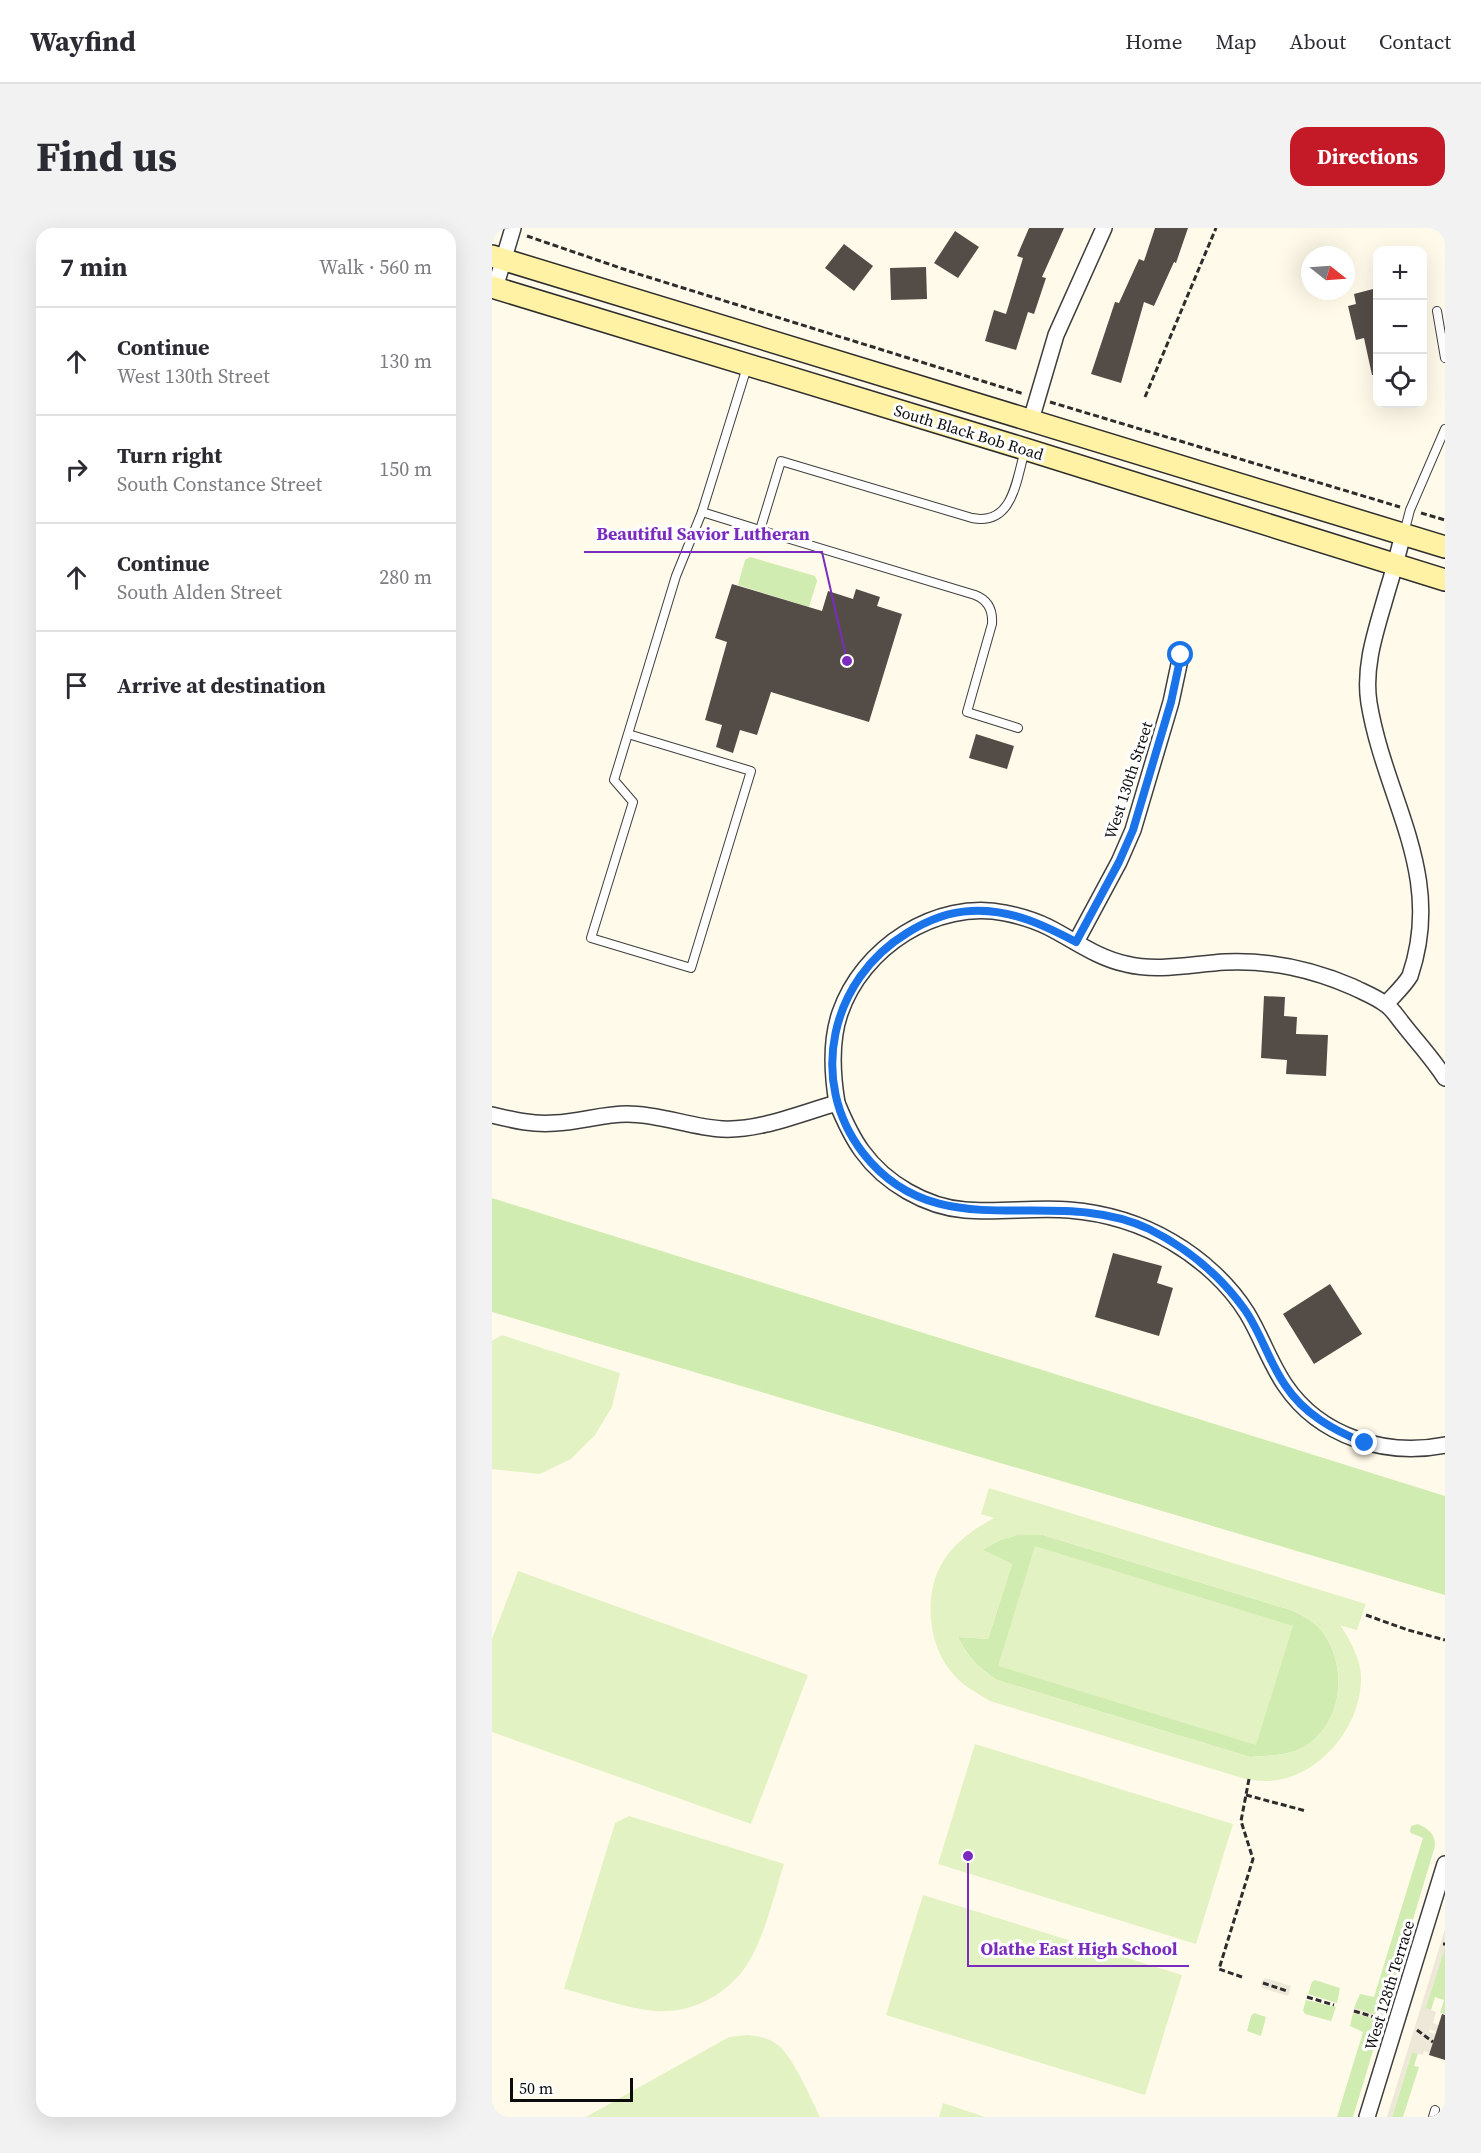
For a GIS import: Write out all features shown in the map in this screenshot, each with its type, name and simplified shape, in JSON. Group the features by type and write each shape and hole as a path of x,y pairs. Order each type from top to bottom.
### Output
{"main road":[{"name":"South Black Bob Road","path":"498,258 1445,547"},
{"name":"South Black Bob Road","path":"494,287 1445,580"}],"street":[{"path":"1031,420 1056,335 1104,228"},
{"path":"494,287 498,258 513,229"},
{"path":"1386,1004 1410,978 1423,950 1430,927 1432,896 1429,869 1421,842 1378,740 1369,702 1368,666 1403,534"},
{"name":"West 130th Street","path":"1076,942 1119,862 1133,830 1171,702 1181,655"},
{"path":"1445,1078 1386,1004 1329,976 1294,966 1260,961 1155,968 1126,964 1101,957 1031,920 1001,912 987,911 949,914 925,923 900,936 872,960 847,996 840,1013 833,1049 833,1077 837,1103 848,1129 862,1152 880,1173 901,1187 942,1206 964,1210 1068,1210 1097,1214 1125,1220 1171,1241 1205,1266 1230,1292 1246,1312 1285,1385 1300,1404 1322,1422 1365,1443 1387,1447 1433,1447 1445,1444"},
{"path":"492,1115 518,1121 555,1124 623,1114 640,1114 724,1129 764,1124 837,1103"},
{"name":"West 128th Terrace","path":"1367,2117 1445,1864"}],"lane":[{"path":"1437,311 1445,358"},
{"path":"628,734 751,771 691,968 591,938 633,802 614,780 676,576 702,512 748,364"},
{"path":"1403,534 1410,510 1445,429"},
{"path":"760,530 781,461 972,518 986,520 999,515 1007,506 1025,449"},
{"path":"702,512 975,595 985,600 991,608 992,624 967,712 1018,728"}],"path":[{"path":"1145,397 1216,228"},
{"path":"513,229 634,273 1038,398 1445,520"},
{"path":"1366,1615 1445,1640"},
{"path":"1242,1977 1219,1969 1253,1859 1241,1821 1250,1779"},
{"path":"1246,1795 1306,1811"},
{"path":"1263,1983 1287,1991"},
{"path":"1307,1997 1334,2005"},
{"path":"1354,2011 1381,2019"},
{"path":"1417,2030 1433,2042"}],"green space":[{"path":"750,557 815,576 817,581 809,607 738,585 745,560"},
{"path":"492,1198 1445,1496 1445,1595 492,1312"},
{"path":"502,1335 620,1373 612,1407 595,1435 571,1459 540,1474 492,1469 492,1341"},
{"path":"989,1488 1366,1604 1357,1630 1341,1626 1361,1670 1359,1696 1354,1714 1345,1732 1333,1748 1302,1772 1284,1779 1259,1781 1242,1778 990,1701 961,1682 944,1662 937,1647 931,1615 934,1582 948,1554 969,1534 994,1518 981,1514","holes":["1017,1535 1043,1535 1291,1610 1309,1620 1324,1634 1337,1665 1336,1700 1323,1730 1311,1742 1295,1751 1250,1757 997,1680 991,1676 970,1657 958,1637 988,1639 1012,1564 983,1550 1000,1540"]},
{"path":"1017,1535 1043,1535 1291,1610 1309,1620 1324,1634 1337,1666 1336,1700 1323,1730 1311,1742 1295,1751 1250,1757 997,1680 974,1662 958,1637 988,1639 1012,1564 982,1550 1000,1540"},
{"path":"1035,1546 1293,1626 1256,1745 998,1666"},
{"path":"518,1571 808,1675 751,1824 492,1732 492,1639"},
{"path":"975,1744 1233,1824 1196,1944 938,1864"},
{"path":"629,1816 784,1864 764,1928 748,1963 740,1974 719,1993 695,2006 654,2011 620,2005 564,1989 615,1823"},
{"path":"1418,1824 1431,1832 1435,1846 1386,2010 1382,2009 1381,2013 1376,2015 1354,2008 1360,1994 1374,1997 1423,1838 1410,1831 1411,1826"},
{"path":"923,1895 1182,1975 1145,2095 886,2015"},
{"path":"1444,1948 1445,2014 1440,2013 1444,2000 1435,1997 1431,2010 1425,2008"},
{"path":"1315,1980 1340,1988 1337,2003 1308,1994"},
{"path":"1306,2000 1336,2007 1331,2021 1305,2014 1303,2010"},
{"path":"1254,2013 1266,2017 1261,2036 1247,2031"},
{"path":"1353,2013 1375,2019 1377,2027 1380,2028 1353,2117 1337,2117 1363,2032 1350,2026"},
{"path":"1445,2014 1445,2028 1441,2026"},
{"path":"747,2035 769,2039 781,2048 800,2077 820,2117 586,2117 729,2037"},
{"path":"1412,2052 1418,2053 1414,2066 1419,2067 1403,2117 1392,2117"},
{"path":"943,2103 985,2117 939,2117"}],"shaded area":[{"path":"1445,1929 1445,1948 1426,2008 1436,2012 1433,2023 1445,2028 1436,2032 1430,2029 1429,2032 1436,2034 1430,2053 1424,2051 1423,2055 1412,2052 1392,2117 1387,2117"},
{"path":"1265,1978 1291,1986 1288,1996 1262,1988 1261,1983"},
{"path":"1354,2008 1376,2015 1377,2012 1381,2013 1382,2009 1386,2010 1380,2028 1377,2027 1375,2019 1353,2013"}],"building":[{"path":"1029,228 1064,228 1042,277 1046,278 1034,314 1028,312 1016,350 985,341 994,310 1006,314 1023,258 1017,256"},
{"path":"1155,228 1188,228 1176,263 1174,262 1154,306 1144,302 1121,383 1091,374 1115,302 1119,303 1139,259 1144,261"},
{"path":"955,231 979,247 958,278 934,263"},
{"path":"844,244 873,266 854,291 825,268"},
{"path":"926,267 927,299 891,300 890,268"},
{"path":"1373,289 1373,375 1364,338 1356,340 1348,306 1356,304 1355,294"},
{"path":"732,584 822,611 828,591 853,599 856,589 880,597 877,606 902,614 869,722 771,692 757,735 740,730 733,753 716,747 722,725 705,720 727,642 715,638"},
{"path":"976,734 1014,746 1007,769 969,758"},
{"path":"1264,996 1285,997 1284,1016 1297,1017 1296,1034 1328,1035 1326,1076 1286,1074 1287,1060 1261,1058"},
{"path":"1113,1253 1162,1266 1157,1283 1173,1288 1159,1336 1095,1317"},
{"path":"1330,1284 1362,1334 1314,1364 1283,1314"},
{"path":"1442,2014 1445,2015 1445,2060 1429,2055"}],"place":[{"name":"Beautiful Savior Lutheran","path":"847,661"},
{"name":"Olathe East High School","path":"968,1856"}],"route":[{"path":"1181,655 1171,702 1133,830 1119,862 1076,942 1031,920 1001,912 987,911 949,914 900,936 872,960 859,976 840,1013 833,1049 833,1077 837,1103 848,1129 862,1152 880,1173 919,1197 942,1206 964,1210 1068,1210 1097,1214 1147,1228 1171,1241 1212,1272 1246,1312 1285,1385 1300,1404 1322,1422 1365,1443"}]}
